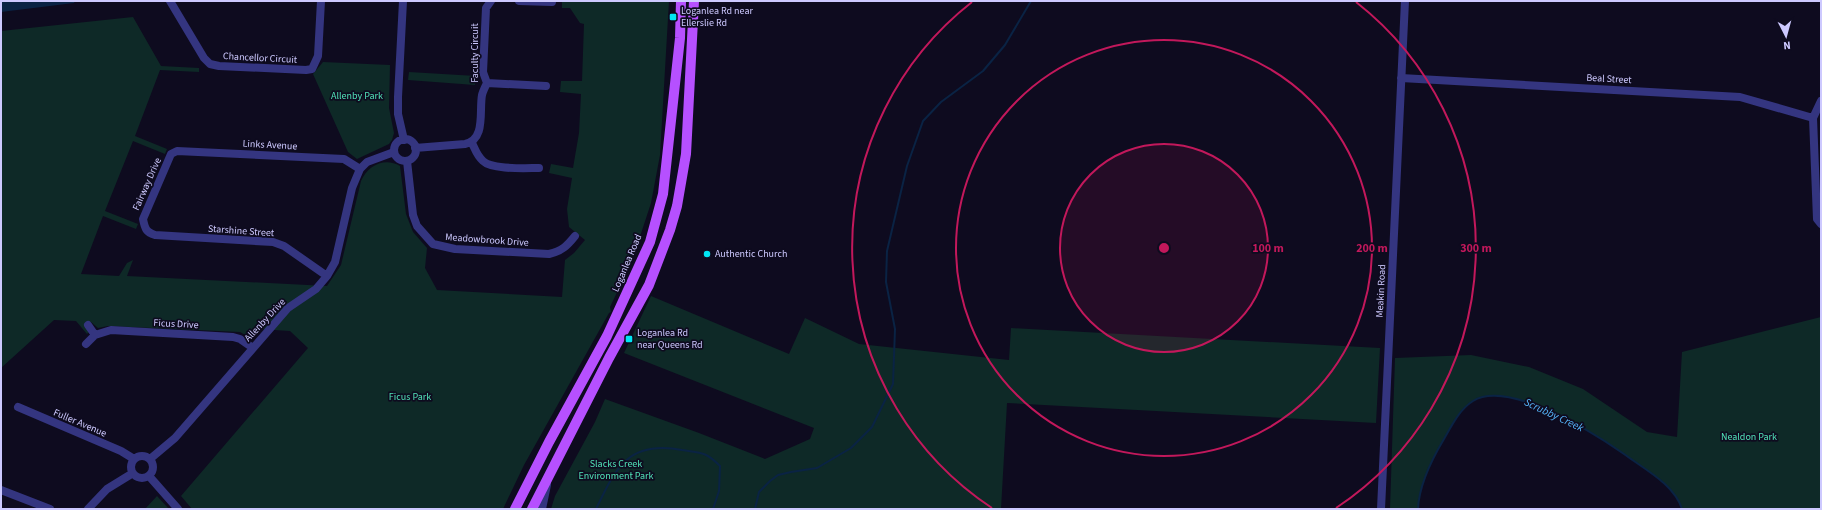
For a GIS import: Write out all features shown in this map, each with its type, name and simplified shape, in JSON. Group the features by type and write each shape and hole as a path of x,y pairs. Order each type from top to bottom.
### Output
{"main road":[{"name":"Loganlea Road","path":"515,509 556,428 607,336 650,242 663,194 678,53 681,1"},
{"path":"532,509 609,358 649,285 670,230 677,206 686,154 694,1"}],"street":[{"name":"Chancellor Circuit","path":"170,1 204,58 210,64 219,66 290,70 312,69 318,56 321,1"},
{"path":"403,1 398,114 404,140"},
{"name":"Faculty Circuit","path":"472,143 479,133 482,93 487,83 483,72 486,8 491,1"},
{"path":"520,1 552,2"},
{"name":"Meakin Road","path":"1381,509 1405,1"},
{"name":"Beal Street","path":"1401,78 1740,97 1812,118"},
{"path":"487,83 546,86"},
{"path":"1821,101 1812,118 1817,219 1821,224"},
{"path":"394,152 401,160 407,161 413,157 415,148 412,143 404,140"},
{"path":"394,152 395,146 404,140"},
{"path":"415,148 472,143 478,156 484,163 492,166 538,168"},
{"name":"Links Avenue","path":"178,151 344,159 360,169"},
{"name":"Fairway Drive","path":"145,230 143,219 172,154 178,151"},
{"path":"360,169 367,162 394,152"},
{"name":"Meadowbrook Drive","path":"407,161 412,215 420,231 433,244 455,248 549,254 563,249 575,236"},
{"name":"Allenby Drive","path":"150,459 175,438 288,308 316,289 327,276 335,262 352,188 360,169"},
{"name":"Starshine Street","path":"145,230 155,235 273,242 284,246 327,276"},
{"path":"86,344 96,335 88,325"},
{"name":"Ficus Drive","path":"96,335 111,330 233,337 240,339 252,348"},
{"name":"Fuller Avenue","path":"18,407 121,450 134,459"},
{"path":"140,456 150,459 154,467 149,476 142,478 133,473 131,466 134,459 140,456"},
{"path":"88,509 107,489 133,473"},
{"path":"149,476 178,509"},
{"path":"542,509 548,479"},
{"path":"1,490 50,509"}],"green space":[{"name":"Ficus Park","path":"562,1 669,1 660,155 651,203 632,261 610,307 611,312 609,313 524,465 503,509 192,509 181,496 308,348 290,331 259,329 254,335 247,336 240,332 108,326 98,328 91,322 89,332 87,334 76,321 54,320 1,368 1,31 133,17 161,66 199,68 199,72 160,70 135,136 167,149 165,154 133,141 105,211 138,224 136,229 103,216 81,274 119,276 127,263 133,260 127,276 327,286 341,265 361,181 364,175 372,167 389,162 400,166 406,214 413,232 427,248 425,268 437,290 562,297 565,260 574,253 585,240 569,227 567,209 572,178 549,173 551,164 573,168 579,133 581,94 560,92 561,81 582,81 584,24 580,23 570,8 562,8"},
{"name":"Allenby Park","path":"323,62 390,65 389,108 394,133 389,144 357,159 348,152 313,74"},
{"path":"409,72 476,76 475,85 408,80"},
{"name":"Slacks Creek Environment Park","path":"651,296 789,354 805,318 859,344 1009,360 1011,328 1380,348 1376,423 1007,403 1001,509 551,509 555,496 595,422 605,399 765,459 810,439 814,428 624,353"},
{"name":"Nealdon Park","path":"1821,317 1821,509 1682,509 1672,492 1658,478 1593,434 1550,411 1528,403 1507,397 1488,396 1473,401 1460,413 1453,423 1427,472 1421,491 1418,509 1390,509 1395,358 1471,355 1529,367 1583,389 1647,432 1677,437 1682,352"},
{"path":"157,496 169,509 145,509"}],"water":[{"path":"1,1 75,1 74,3 1,12"}],"waterway":[{"path":"755,509 759,492 778,475 817,468 851,448 872,427 893,384 895,329 886,282 887,251 907,166 923,121 941,102 983,71 1005,45 1031,1"},
{"name":"Scrubby Creek","path":"1418,509 1421,491 1427,472 1453,423 1460,413 1473,401 1488,396 1507,397 1528,403 1550,411 1593,434 1658,478 1672,492 1682,509"},
{"name":"Scrubby Creek","path":"596,509 610,481 618,469 627,460 637,453 649,449 664,448 706,455 720,466 719,491 713,509"}],"place":[{"name":"Loganlea Rd near Ellerslie Rd","path":"673,17"},
{"name":"Authentic Church","path":"707,254"},
{"name":"Loganlea Rd near Queens Rd","path":"629,339"}]}
